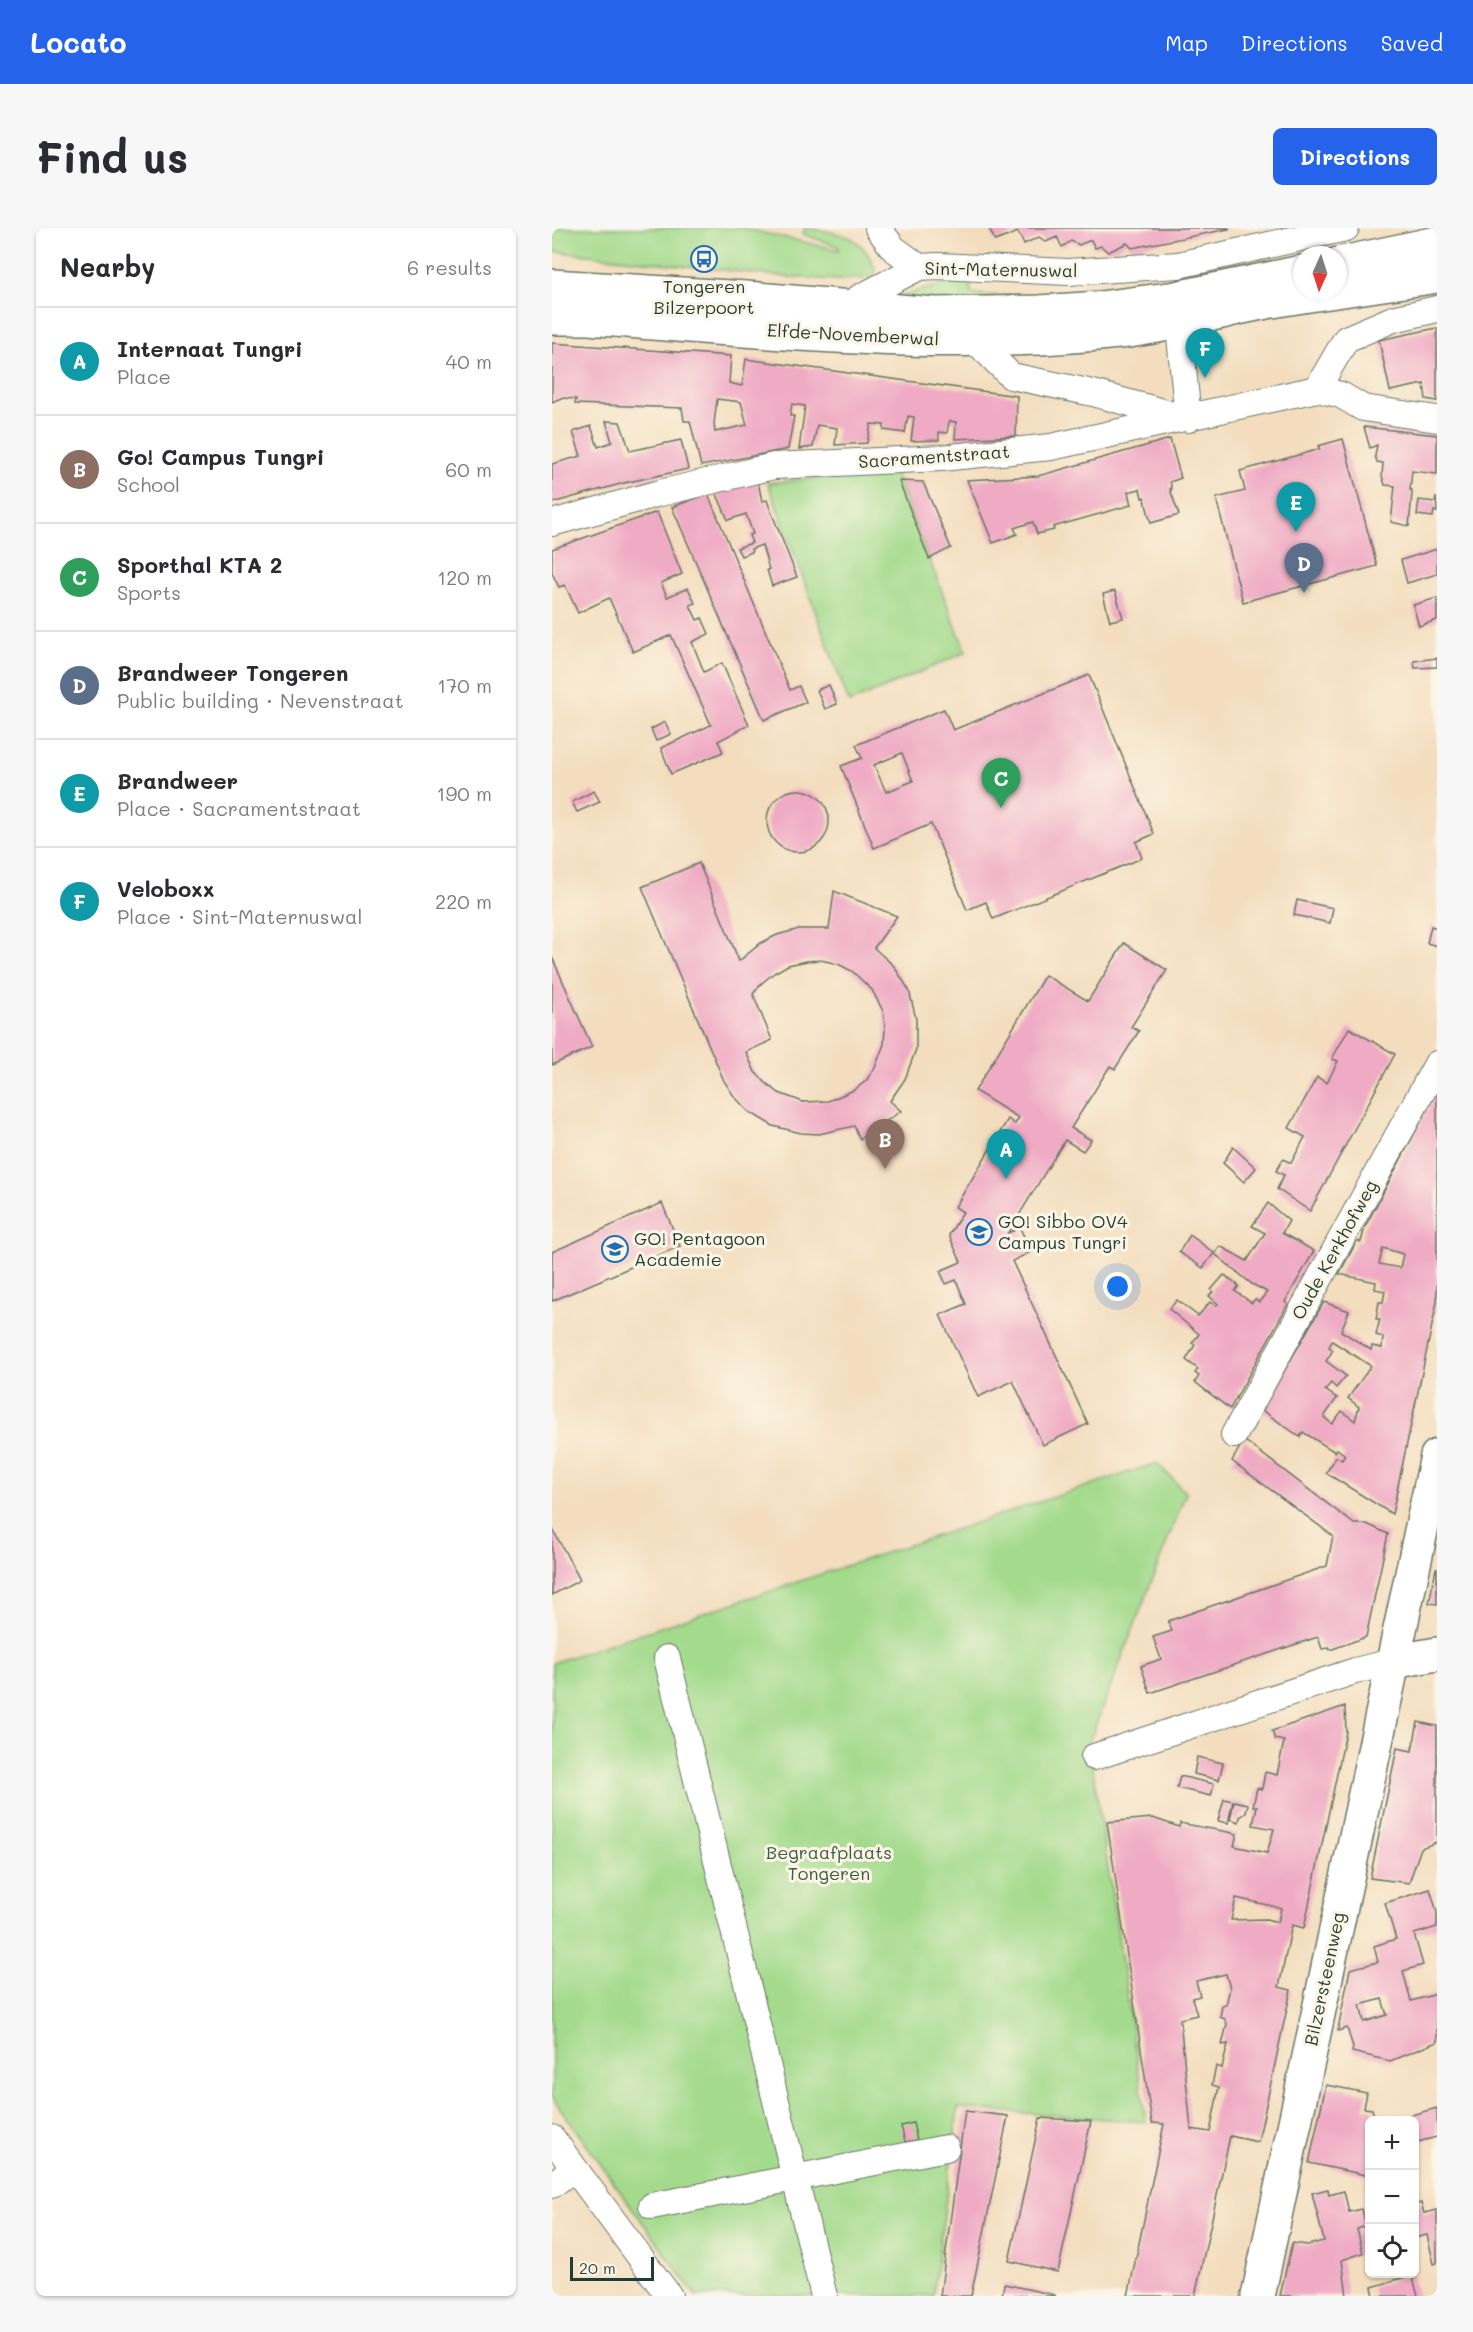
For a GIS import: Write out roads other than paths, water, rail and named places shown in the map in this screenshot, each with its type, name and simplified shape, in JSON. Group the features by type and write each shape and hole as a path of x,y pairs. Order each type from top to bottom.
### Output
{"main road":[{"path":"1347,262 1437,243"},
{"path":"975,340 1127,331 1177,310 1293,275"},
{"path":"847,308 935,314 1100,308 1177,310 1267,302 1437,276"},
{"name":"Elfde-Novemberwal","path":"552,286 746,298 847,308"},
{"name":"Elfde-Novemberwal","path":"552,318 589,318 850,338 975,340"},
{"name":"Bilzersteenweg","path":"1258,2296 1437,1456"},
{"path":"1392,1662 1437,1654"}],"street":[{"path":"878,228 893,248 919,267"},
{"name":"Sint-Maternuswal","path":"847,308 859,298 919,267 1068,272 1178,265 1311,231 1346,228"},
{"path":"1437,309 1393,319 1346,339 1317,389 1341,395 1363,408 1437,419"},
{"path":"975,340 1011,376 1093,393 1188,419 1177,310"},
{"name":"Sacramentstraat","path":"552,523 656,494 774,466 941,458 1051,447 1188,419 1317,389"},
{"name":"Oude Kerkhofweg","path":"1234,1435 1437,1064"},
{"path":"667,1658 824,2296"},
{"path":"1094,1757 1355,1671 1392,1662"},
{"path":"552,2138 669,2296"},
{"path":"652,2206 946,2148"},
{"path":"552,2186 574,2168"}],"place":[{"name":"Tongeren Bilzerpoort","path":"704,259"},
{"name":"Veloboxx","path":"1205,378"},
{"name":"Brandweer","path":"1296,532"},
{"name":"Brandweer Tongeren","path":"1304,593"},
{"name":"Sporthal KTA 2","path":"1001,808"},
{"name":"Go! Campus Tungri","path":"885,1169"},
{"name":"Internaat Tungri","path":"1006,1179"},
{"name":"GO! Sibbo OV4 Campus Tungri","path":"979,1232"},
{"name":"GO! Pentagoon Academie","path":"615,1249"}],"park label":[{"name":"Begraafplaats Tongeren","path":"829,1863"}]}
